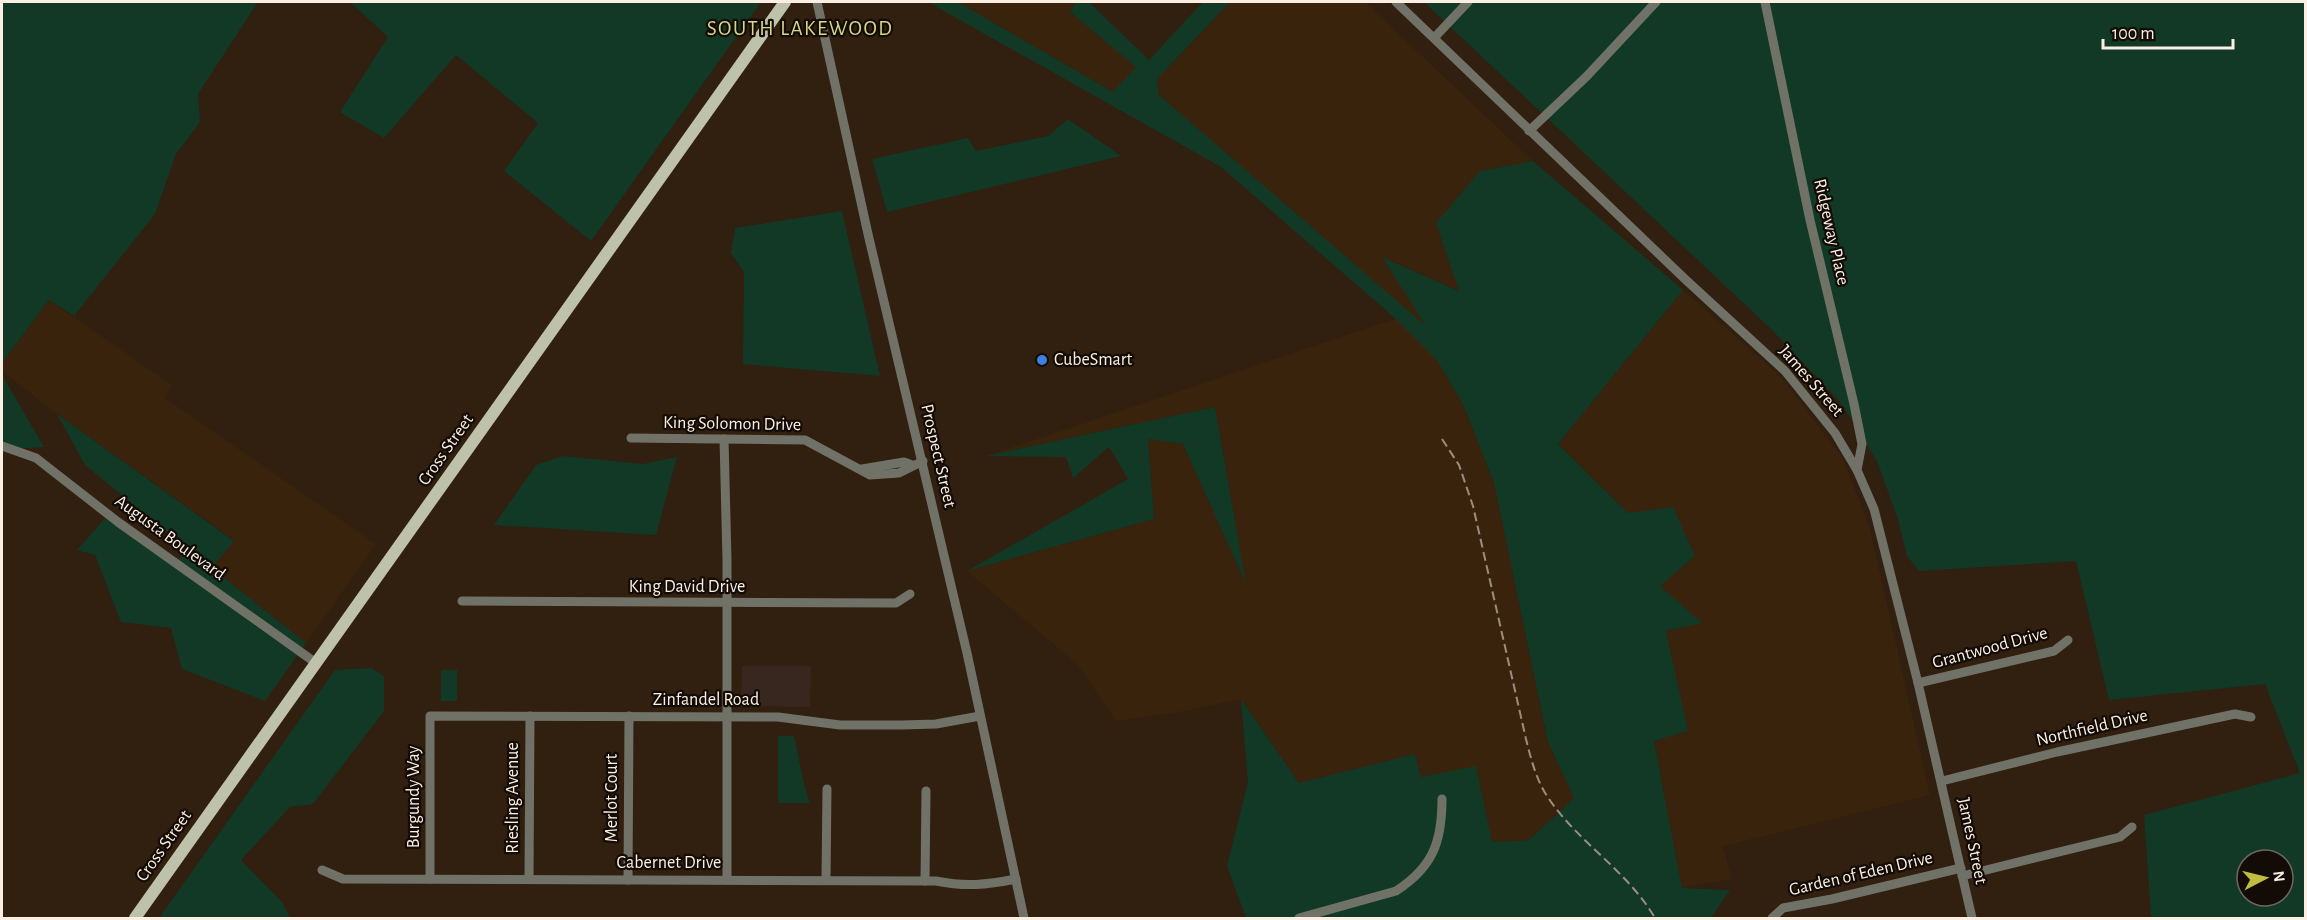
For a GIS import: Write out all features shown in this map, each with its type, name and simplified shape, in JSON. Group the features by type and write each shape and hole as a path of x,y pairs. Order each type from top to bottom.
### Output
{"main road":[{"name":"Cross Street","path":"135,918 785,2"}],"street":[{"name":"Prospect Street","path":"817,2 868,234 923,461 1024,918"},
{"name":"James Street","path":"1396,2 1529,131 1785,371 1835,432 1857,470 1874,509 1942,781 1972,918"},
{"path":"1434,38 1468,2"},
{"path":"1529,131 1587,76 1656,2"},
{"name":"Ridgeway Place","path":"1765,2 1810,220 1862,444 1857,470"},
{"name":"King Solomon Drive","path":"631,438 805,440 870,475 880,476 899,473 923,461"},
{"path":"724,439 728,604 727,880"},
{"name":"Augusta Boulevard","path":"2,446 36,458 118,522 316,663"},
{"name":"King David Drive","path":"462,602 896,603 910,594"},
{"name":"Grantwood Drive","path":"1918,683 2054,651 2068,640"},
{"name":"Northfield Drive","path":"1942,781 2057,752 2235,714 2251,717"},
{"name":"Zinfandel Road","path":"430,716 778,717 840,725 902,725 936,724 980,716"},
{"name":"Burgundy Way","path":"430,716 430,879"},
{"name":"Riesling Avenue","path":"530,716 530,879"},
{"name":"Merlot Court","path":"628,880 629,716"},
{"path":"826,880 827,789"},
{"path":"925,881 926,791"},
{"path":"1299,918 1396,891 1408,883 1428,863 1442,824 1442,799"},
{"name":"Garden of Eden Drive","path":"1772,918 1783,908 2120,837 2132,827"},
{"name":"Cabernet Drive","path":"322,870 343,879 925,881 981,886 1016,879"}],"shaded area":[{"path":"958,2 1076,2 1070,12 1137,67 1113,92"},
{"path":"1230,2 1365,2 1533,161 1480,171 1460,291 1383,257 1428,328 1436,359 1463,404 1494,483 1548,742 1574,798 1529,840 1492,842 1476,767 1420,777 1415,754 1299,783 1241,699 1185,711 1116,721 1078,665 967,571 1154,519 1148,439 1183,444 1245,581 1215,407 986,456 1395,319 1159,95 1157,79"},
{"path":"1683,290 1781,377 1843,459 1869,525 1930,795 1723,846 1732,879 1682,888 1654,741 1687,731 1666,631 1701,623 1660,586 1628,513 1558,444"},
{"path":"49,300 172,385 165,398 376,544 306,643 212,568 234,540 57,414 2,371 2,363"},
{"path":"742,666 811,666 810,707 741,706"}],"green space":[{"path":"2,2 258,2 198,94 200,122 176,154 155,214 74,316 49,300 2,363"},
{"path":"350,2 761,2 591,241 504,171 538,123 456,55 384,138 340,112 388,37"},
{"path":"928,2 958,2 1113,92 1136,67 1070,12 1076,2 1089,2 1149,60 1203,2 1230,2 1157,79 1159,95 1426,326 1382,257 1459,291 1436,223 1480,171 1533,161 1683,290 1558,444 1628,513 1673,507 1695,556 1660,586 1702,623 1666,631 1688,731 1654,741 1682,888 1730,890 1711,918 1246,918 1227,866 1248,782 1241,699 1299,783 1415,754 1421,777 1476,766 1492,842 1529,840 1574,798 1548,742 1494,483 1463,404 1436,359 1396,319 1221,167"},
{"path":"1424,2 2305,2 2305,918 2153,918 2151,916 2144,815 2300,773 2265,684 2109,700 2076,561 1919,571 1907,556 1898,519 1877,461 1841,403 1772,330"},
{"path":"1068,119 1121,156 887,212 872,159 968,138 976,151 1048,136"},
{"path":"842,211 880,376 743,364 744,272 731,253 735,228"},
{"path":"2,375 44,447 11,449 2,446"},
{"path":"1215,407 1246,584 1183,444 1148,439 1154,519 967,571 1128,479 1109,447 1073,478 1066,457 986,456"},
{"path":"57,414 234,541 212,568 306,643 265,701 182,669 171,628 121,622 95,555 77,550 107,516 175,563 188,549 85,465"},
{"path":"563,456 643,464 677,457 656,535 494,525 536,465"},
{"path":"371,668 384,676 384,711 313,804 290,807 241,860 282,902 290,918 159,918 335,670"},
{"path":"441,670 457,670 457,701 441,701"},
{"path":"778,736 794,736 810,803 778,803"}],"railway":[{"path":"1442,439 1459,465 1473,506 1526,739 1540,783 1559,812 1631,885 1655,918"}],"place":[{"name":"CubeSmart","path":"1042,360"}],"district":[{"name":"SOUTH LAKEWOOD","path":"800,28"}]}
